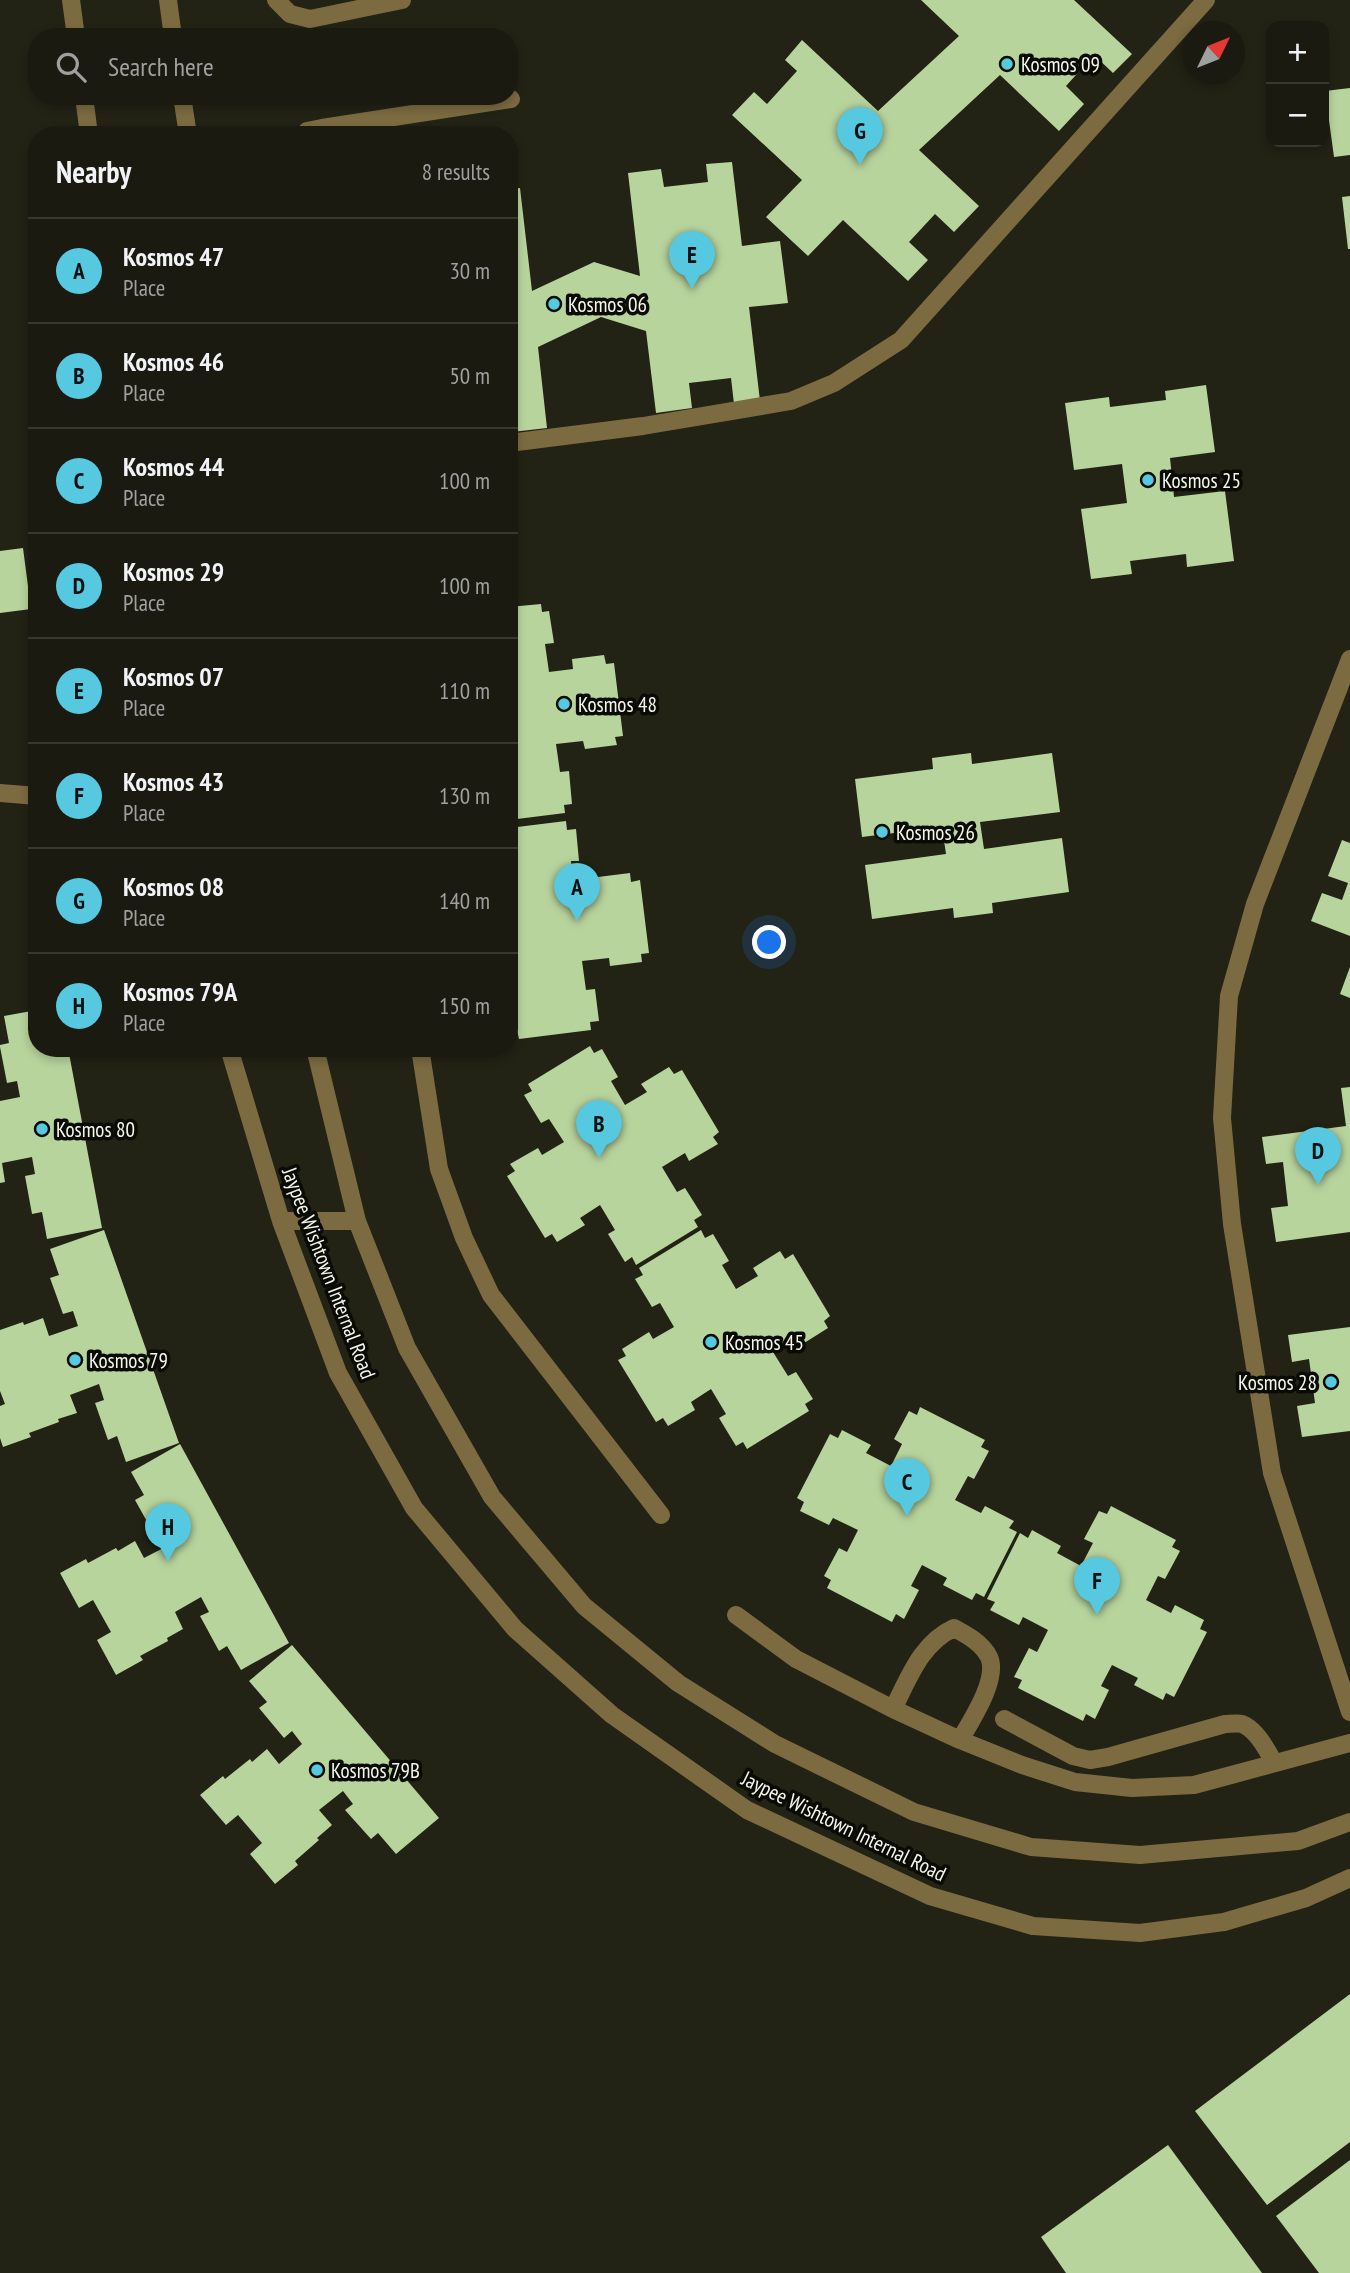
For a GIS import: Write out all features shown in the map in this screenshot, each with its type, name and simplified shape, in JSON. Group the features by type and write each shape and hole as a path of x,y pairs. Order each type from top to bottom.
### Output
{"street":[{"path":"71,0 75,28"},
{"path":"169,0 172,28"},
{"path":"276,0 290,14 310,19 402,0"},
{"path":"518,442 643,426 791,401 834,383 901,340 1198,3"},
{"path":"85,105 88,126"},
{"path":"183,105 187,126"},
{"path":"335,126 472,105"},
{"path":"1350,659 1255,904 1229,996 1222,1118 1232,1224 1272,1473 1350,1712"},
{"path":"0,793 28,795"},
{"name":"Jaypee Wishtown Internal Road","path":"232,1057 281,1221 338,1373 414,1508 515,1629 612,1715 747,1810 930,1896 1033,1926 1140,1933 1224,1922 1306,1898 1350,1878"},
{"name":"Jaypee Wishtown Internal Road","path":"318,1057 357,1221 407,1349 492,1497 584,1606 678,1684 775,1744 914,1812 1031,1847 1153,1854 1298,1841 1350,1822"},
{"path":"421,1057 439,1169 464,1238 491,1295 661,1515"},
{"path":"281,1221 357,1221"},
{"path":"736,1615 796,1659 893,1709 1022,1765 1075,1782 1132,1788 1194,1785 1350,1743"},
{"path":"893,1709 920,1657 940,1635 954,1628 973,1638 989,1657 991,1672 974,1716 960,1740"},
{"path":"1004,1719 1073,1756 1090,1759 1108,1757 1225,1724 1242,1724 1258,1736 1274,1763"}],"building":[{"path":"921,0 1074,0 1132,54 1113,73 1094,55 1066,86 1084,104 1059,131 1000,75 919,150 979,206 954,232 935,214 909,242 928,260 908,281 843,220 808,256 766,217 802,180 732,115 754,92 767,104 797,71 785,60 802,40 878,111 959,36"},
{"path":"1350,88 1350,155 1334,157 1329,120 1329,91"},
{"path":"732,162 742,246 780,241 788,303 749,307 760,401 734,404 731,378 689,383 692,408 656,413 646,331 601,317 538,347 547,428 518,431 518,188 532,291 594,262 640,276 628,173 661,169 664,187 708,182 706,164"},
{"path":"1350,196 1350,249 1348,249 1342,197"},
{"name":"Kosmos 25","path":"1206,385 1215,452 1170,458 1174,497 1225,491 1234,561 1187,567 1186,554 1130,561 1132,574 1091,579 1081,509 1127,503 1122,464 1074,470 1065,403 1109,397 1110,407 1166,400 1165,391"},
{"path":"23,548 28,609 0,613 0,551"},
{"name":"Kosmos 48","path":"541,604 542,612 549,611 554,643 545,644 549,672 573,669 572,659 604,655 606,664 614,663 623,736 615,737 617,745 585,749 583,741 556,744 560,772 569,771 572,804 564,805 565,813 518,819 518,606"},
{"name":"Kosmos 26","path":"971,753 972,764 1052,753 1060,812 980,822 984,849 1062,838 1069,892 992,903 993,913 954,918 953,908 872,919 865,865 946,854 942,827 862,837 855,779 933,769 932,758"},
{"path":"566,821 567,830 576,829 579,861 571,861 574,889 599,886 598,877 630,873 631,882 640,880 649,953 641,954 642,962 610,966 609,958 582,961 586,990 595,989 599,1021 590,1022 591,1030 519,1039 518,827"},
{"path":"1342,840 1350,843 1350,936 1311,921 1322,893 1342,900 1348,883 1328,876"},
{"path":"1350,967 1350,998 1340,994"},
{"name":"Kosmos 80","path":"28,1012 28,1057 70,1057 102,1228 47,1239 42,1212 32,1214 25,1176 35,1174 32,1157 2,1163 5,1182 0,1183 0,1101 20,1097 17,1081 7,1083 0,1047 9,1043 4,1016"},
{"path":"590,1046 594,1053 602,1049 618,1077 611,1081 625,1105 647,1092 641,1084 669,1067 674,1074 682,1070 719,1132 713,1137 718,1144 689,1161 685,1153 662,1167 677,1192 685,1188 702,1215 694,1220 698,1227 636,1265 632,1257 625,1262 608,1234 615,1230 600,1205 580,1218 585,1225 557,1242 552,1234 545,1238 507,1176 515,1171 510,1164 538,1148 542,1155 564,1142 549,1119 541,1123 524,1095 532,1091 528,1084"},
{"path":"1350,1087 1350,1232 1276,1242 1271,1208 1288,1206 1283,1162 1266,1164 1262,1137 1346,1126 1341,1088"},
{"name":"Kosmos 79","path":"104,1230 179,1443 126,1462 117,1436 108,1440 95,1403 104,1400 99,1384 70,1395 77,1413 29,1433 31,1437 3,1447 0,1438 0,1406 5,1404 0,1391 0,1330 43,1318 49,1336 78,1326 73,1311 63,1314 50,1278 59,1275 50,1249"},
{"name":"Kosmos 45","path":"701,1230 705,1238 713,1234 729,1261 722,1265 736,1289 758,1276 753,1268 780,1251 785,1259 793,1254 830,1316 824,1321 828,1328 801,1345 797,1338 773,1352 788,1376 796,1372 813,1399 805,1404 809,1411 747,1449 743,1442 736,1446 719,1418 726,1414 711,1389 691,1402 695,1410 668,1426 663,1418 656,1422 618,1360 626,1356 622,1349 649,1332 653,1339 674,1327 660,1303 652,1307 635,1279 643,1275 639,1268"},
{"name":"Kosmos 28","path":"1350,1327 1350,1431 1302,1437 1297,1406 1315,1403 1309,1359 1292,1362 1288,1335"},
{"path":"920,1407 985,1440 981,1447 989,1451 974,1479 968,1476 955,1500 981,1513 985,1506 1014,1521 1009,1528 1017,1532 984,1597 976,1593 972,1600 943,1585 947,1578 922,1565 911,1586 919,1590 904,1619 896,1614 892,1622 827,1588 831,1580 824,1576 839,1548 847,1552 858,1530 833,1518 829,1525 800,1511 804,1502 797,1498 830,1434 838,1438 842,1430 871,1445 866,1453 891,1466 902,1444 894,1439 909,1411 917,1415"},
{"path":"180,1444 289,1643 241,1670 227,1646 219,1651 200,1616 209,1612 201,1597 175,1612 183,1629 167,1638 168,1641 140,1656 143,1660 116,1675 97,1640 111,1632 93,1600 79,1608 60,1573 86,1559 88,1563 135,1541 144,1558 171,1544 163,1529 154,1534 135,1500 144,1495 131,1472"},
{"path":"1111,1506 1176,1540 1172,1547 1180,1551 1165,1579 1158,1576 1146,1600 1171,1613 1175,1605 1204,1620 1200,1629 1207,1632 1174,1697 1166,1693 1163,1700 1134,1685 1138,1678 1112,1665 1101,1686 1109,1690 1095,1719 1086,1714 1083,1721 1018,1688 1022,1680 1014,1677 1029,1648 1037,1652 1048,1630 1023,1617 1019,1625 990,1610 995,1602 987,1599 1020,1533 1028,1538 1032,1530 1061,1546 1057,1553 1081,1566 1093,1543 1084,1539 1099,1511 1107,1514"},
{"name":"Kosmos 79B","path":"292,1645 439,1818 396,1854 378,1833 371,1839 345,1810 353,1804 343,1791 319,1810 332,1825 295,1861 298,1865 275,1884 250,1854 262,1843 238,1815 226,1825 200,1795 223,1776 225,1779 267,1749 279,1764 302,1744 292,1731 284,1738 259,1708 267,1702 249,1681"},
{"path":"1350,1994 1350,2142 1267,2205 1195,2111"},
{"path":"1168,2145 1262,2273 1066,2273 1041,2237"},
{"path":"1350,2160 1350,2273 1319,2273 1276,2216"}],"place":[{"name":"Kosmos 09","path":"1007,64"},
{"name":"Kosmos 08","path":"860,165"},
{"name":"Kosmos 07","path":"692,289"},
{"name":"Kosmos 06","path":"554,304"},
{"name":"Kosmos 25","path":"1148,480"},
{"name":"Kosmos 48","path":"564,704"},
{"name":"Kosmos 26","path":"882,832"},
{"name":"Kosmos 47","path":"577,921"},
{"name":"Kosmos 80","path":"42,1129"},
{"name":"Kosmos 46","path":"599,1158"},
{"name":"Kosmos 29","path":"1318,1185"},
{"name":"Kosmos 45","path":"711,1342"},
{"name":"Kosmos 79","path":"75,1360"},
{"name":"Kosmos 28","path":"1331,1382"},
{"name":"Kosmos 44","path":"907,1516"},
{"name":"Kosmos 79A","path":"168,1561"},
{"name":"Kosmos 43","path":"1097,1615"},
{"name":"Kosmos 79B","path":"317,1770"}]}
